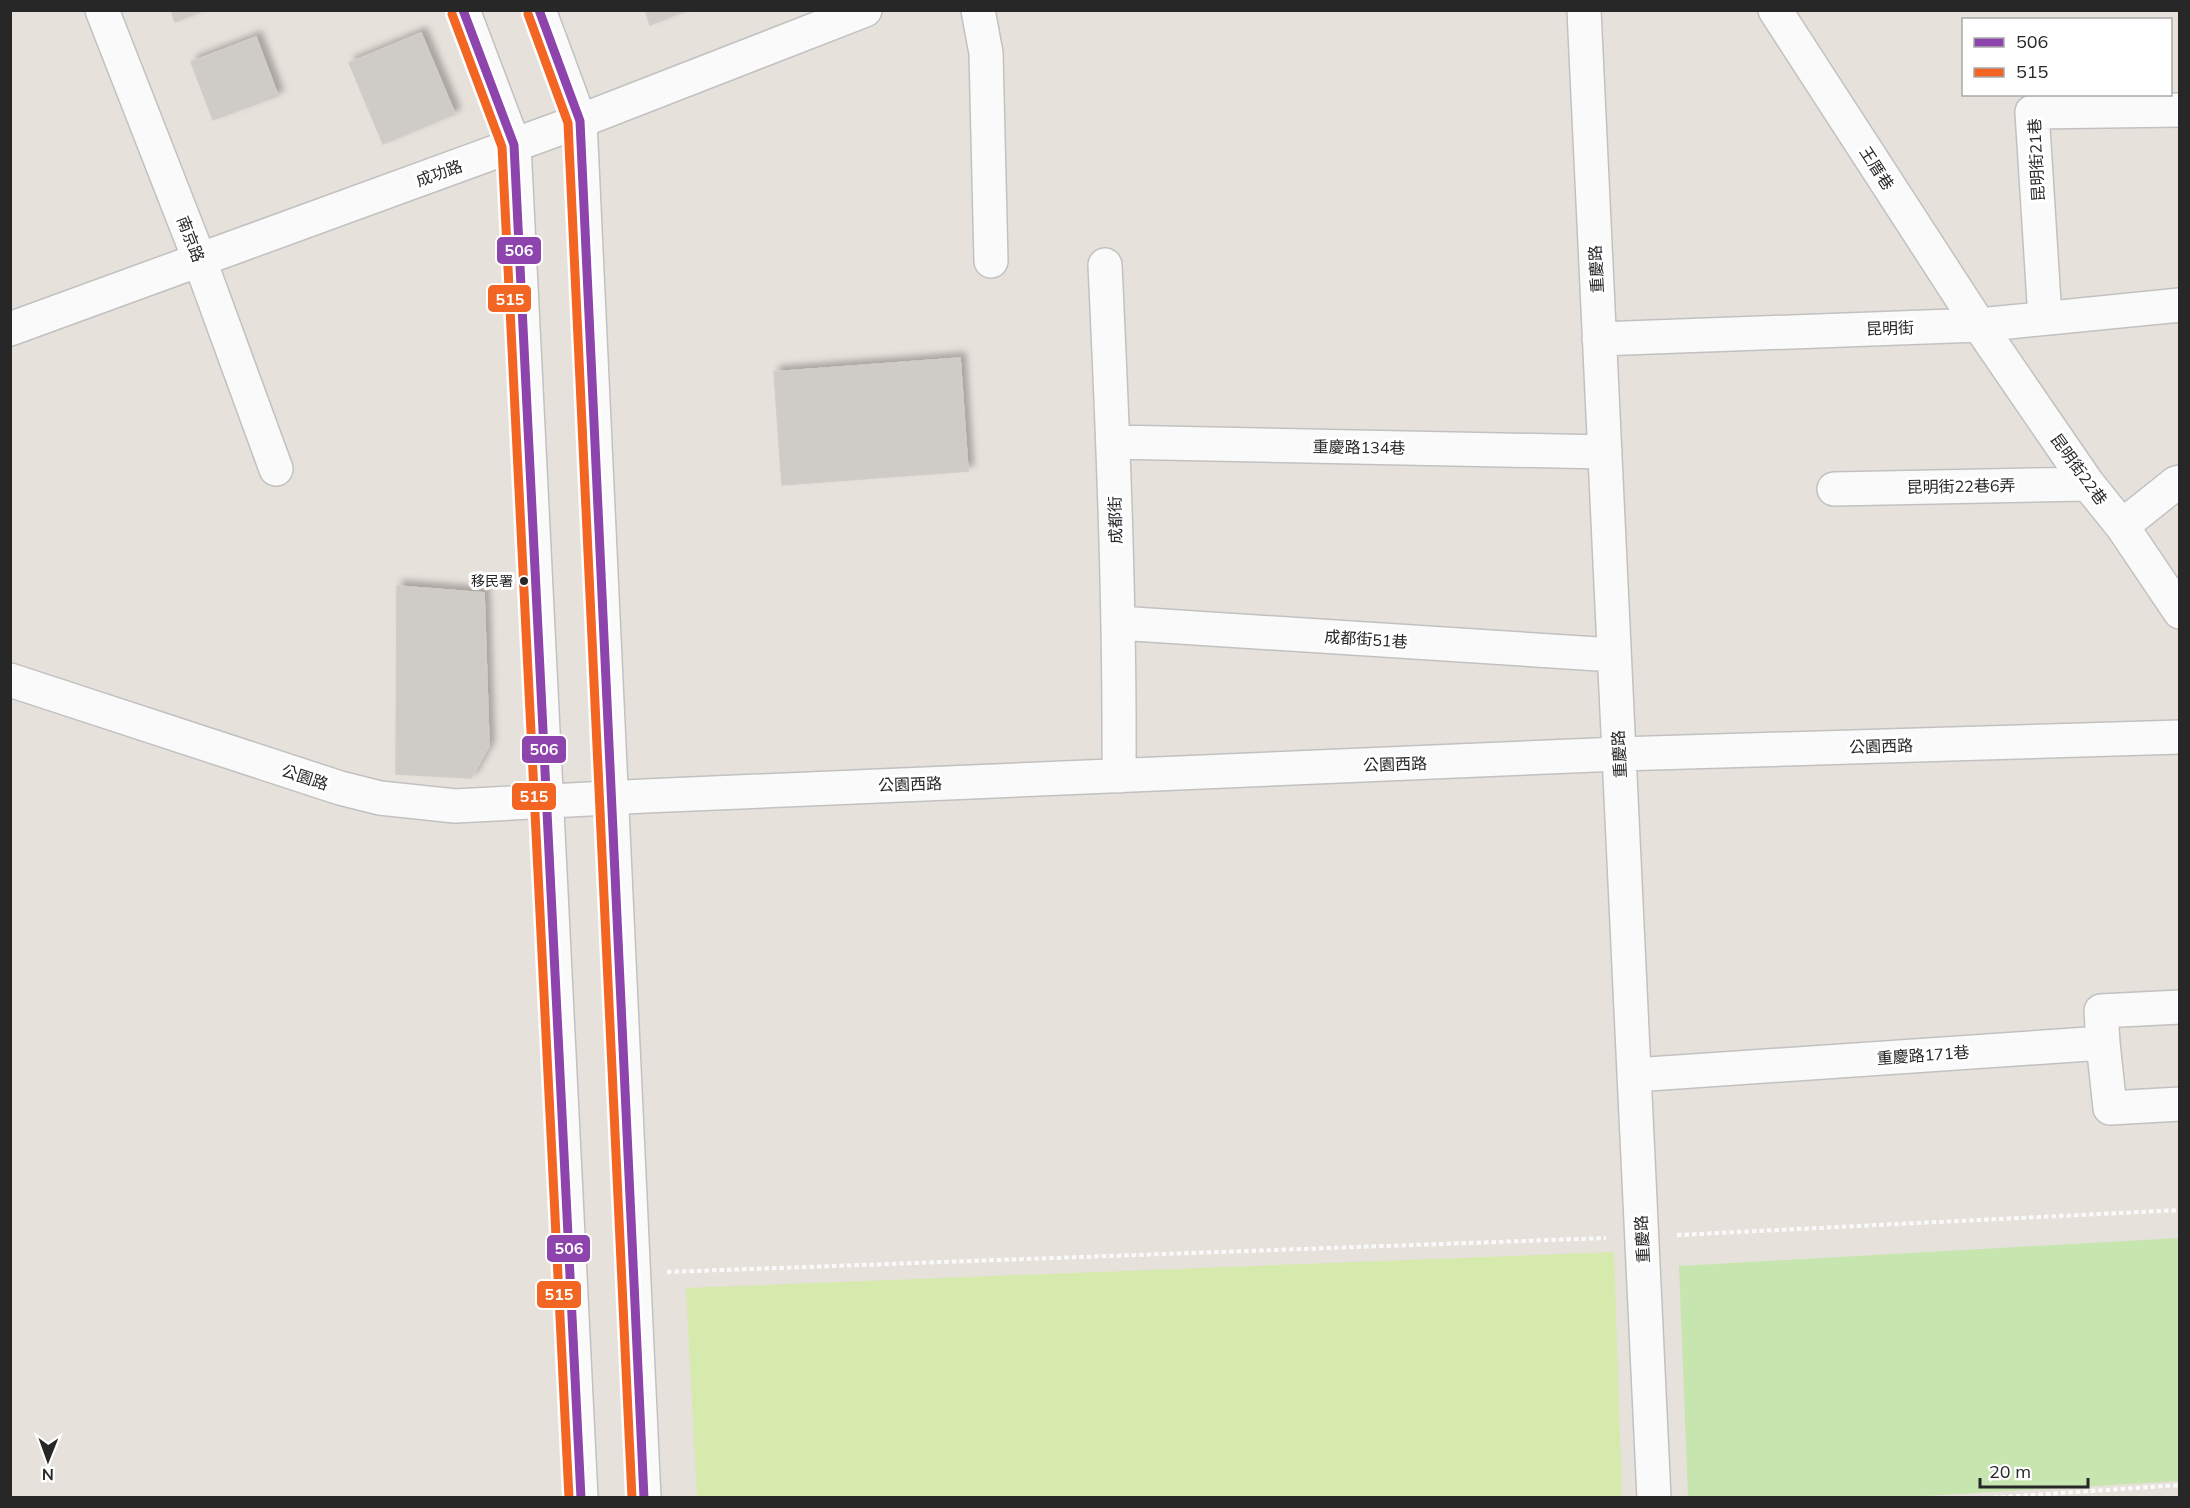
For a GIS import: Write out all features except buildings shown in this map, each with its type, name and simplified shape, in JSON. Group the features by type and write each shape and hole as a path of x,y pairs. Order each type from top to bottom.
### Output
{"street":[{"name":"南京路","path":"102,10 200,261 276,469"},
{"path":"463,10 514,145 581,1497"},
{"path":"538,10 580,121 644,1497"},
{"name":"成功路","path":"10,329 580,121 865,10"},
{"path":"978,10 986,53 991,261"},
{"name":"重慶路","path":"1584,10 1654,1497"},
{"name":"王厝巷","path":"1775,10 1979,325"},
{"name":"昆明街21巷","path":"2045,318 2032,112 2180,110"},
{"name":"成都街","path":"1105,265 1118,624 1119,776"},
{"name":"昆明街","path":"1599,339 1979,325 2180,305"},
{"name":"昆明街22巷","path":"1979,325 2088,484 2122,526 2180,612"},
{"name":"重慶路134巷","path":"1113,442 1605,452"},
{"path":"2122,526 2180,482"},
{"name":"昆明街22巷6弄","path":"1834,489 2088,484"},
{"name":"成都街51巷","path":"1118,624 1614,655"},
{"name":"公園路","path":"10,680 340,788 380,798 455,806 611,797"},
{"name":"公園西路","path":"611,797 1619,754 2180,737"},
{"path":"2180,1007 2101,1011 2110,1108 2180,1104"},
{"name":"重慶路171巷","path":"1634,1076 2103,1043"}],"path":[{"path":"634,1273 1642,1237 2180,1210"},
{"path":"1986,1497 2180,1485"}],"green space":[{"path":"2179,1238 2179,1481 1908,1497 1688,1497 1679,1266"},
{"path":"1614,1252 1622,1497 697,1497 686,1288"}],"transit line":[{"name":"506","path":"463,10 514,145 581,1498"},
{"name":"506","path":"539,10 580,121 644,1498"},
{"name":"515","path":"452,14 502,147 569,1498"},
{"name":"515","path":"528,14 568,123 632,1498"}],"place":[{"name":"移民署","path":"524,581"}]}
